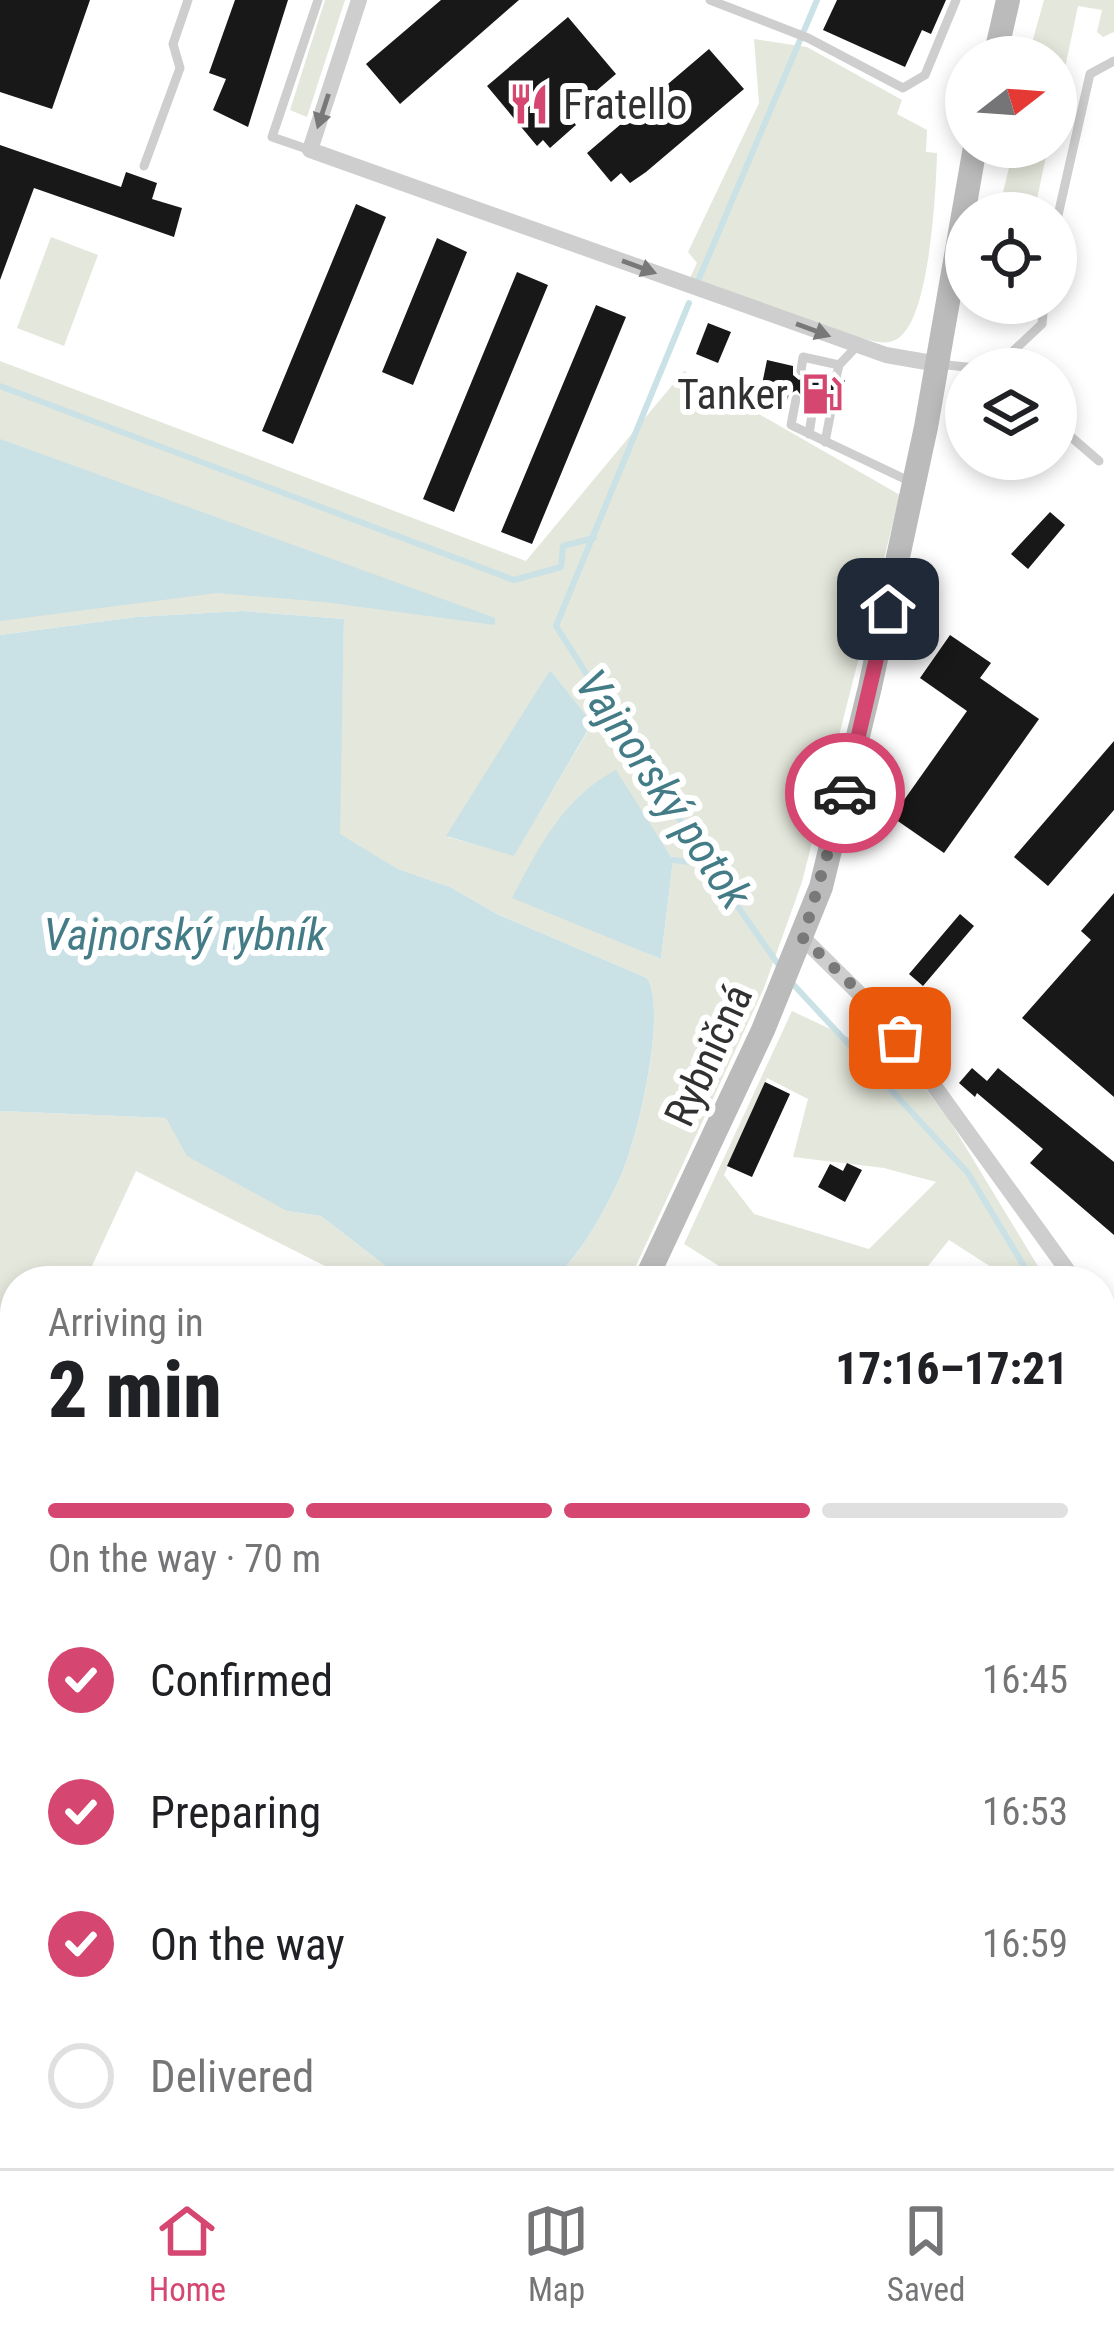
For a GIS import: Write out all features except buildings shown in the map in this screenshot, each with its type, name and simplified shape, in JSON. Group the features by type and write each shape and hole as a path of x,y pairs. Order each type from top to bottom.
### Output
{"main road":[{"path":"1000,36 1008,0"},
{"name":"Rybničná","path":"653,1266 803,938 837,826 914,483 972,168"}],"street":[{"path":"359,0 310,150 857,346 938,364"},
{"path":"803,938 888,1022 1064,1266"}],"lane":[{"path":"144,166 180,68 173,44 188,0"},
{"path":"310,150 272,137 318,0"},
{"path":"710,0 808,38 904,88 925,75 956,0"},
{"path":"1063,192 1090,74 1114,61"},
{"path":"1014,348 1042,324"},
{"path":"836,378 839,365 857,346"},
{"path":"801,371 803,357 839,365"},
{"path":"818,374 821,361"},
{"path":"938,364 945,365"},
{"path":"796,399 791,425 914,483"},
{"path":"809,434 814,402"},
{"path":"825,442 832,406"},
{"path":"1077,442 1099,461"}],"shaded area":[{"path":"325,0 345,0 307,117 290,110"},
{"path":"1044,0 1114,0 1114,32 1103,37 1097,32 1102,10 1078,6 1072,36 1034,36"},
{"path":"754,39 807,47 902,100 897,114 927,130 926,152 937,153 930,248 912,321 897,339 863,339 689,280 697,263 688,252 759,103"},
{"path":"1009,168 1044,168 1038,192 1003,192"},
{"path":"51,237 98,255 64,346 17,328"},
{"path":"0,361 526,561 684,371 900,495 802,882 764,988 636,1266 565,1266 589,1235 626,1162 652,1048 653,995 647,978 499,915 450,887 398,869 339,834 344,619 242,611 136,617 0,635","holes":["550,670 592,724 514,855 448,837","615,771 673,860 661,959 583,926"]},
{"path":"792,1011 907,1065 948,1118 1038,1266 990,1266 949,1240 928,1266 719,1266 684,1244","holes":["767,1078 808,1099 793,1157 884,1168 936,1182 869,1249 754,1214 724,1175"]},
{"path":"0,1111 166,1118 287,1211 321,1216 386,1266 325,1266 136,1171 92,1266 0,1266"}],"water":[{"path":"0,439 495,618 495,625 217,593 0,621"},
{"name":"Vajnorský rybník","path":"242,611 344,619 340,834 398,869 450,887 499,915 647,978 653,995 652,1047 626,1162 589,1235 565,1266 386,1266 321,1216 287,1211 187,1156 166,1118 0,1111 0,635 136,617"},
{"path":"550,670 592,723 514,856 446,836"},
{"path":"616,770 673,860 661,959 512,898 567,809"}],"waterway":[{"name":"Vajnorský potok","path":"698,281 817,0"},
{"name":"Vajnorský potok","path":"689,303 556,626 708,864 780,967"},
{"path":"0,386 514,580 561,567 563,546 594,538"},
{"path":"673,860 705,864"},
{"name":"Vajnorský potok","path":"792,983 968,1173 1024,1266"}],"way so far":[{"path":"845,793 803,938 900,1038"}],"place":[{"name":"Fratello","path":"529,104"},
{"name":"Tanker","path":"822,394"}],"route":[{"path":"845,793 888,609"}]}
